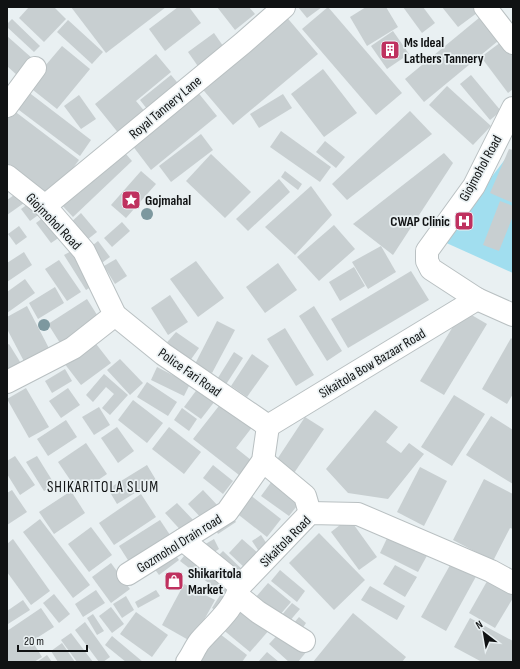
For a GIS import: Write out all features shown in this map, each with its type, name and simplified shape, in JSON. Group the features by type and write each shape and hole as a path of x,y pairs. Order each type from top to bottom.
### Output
{"street":[{"name":"Royal Tannery Lane","path":"45,206 243,43 284,7"},
{"path":"485,7 513,43"},
{"path":"7,106 35,68"},
{"name":"Giojmohol Road","path":"513,108 474,186 427,251 427,261 431,269 477,299 513,315"},
{"name":"Giojmohol Road","path":"7,176 45,206 84,251 115,315"},
{"name":"Sikaitola Bow Bazaar Road","path":"268,426 477,299"},
{"path":"7,382 73,348 115,315"},
{"name":"Police Fari Road","path":"115,315 163,354 268,426"},
{"name":"Gozmohol Drain road","path":"128,574 227,512 263,462 268,426"},
{"path":"263,462 305,496 310,513"},
{"name":"Sikaitola Road","path":"187,662 200,641 231,606 239,591 310,513 358,514 491,571 513,583"},
{"path":"183,540 239,591 258,612 304,641"}],"shaded area":[{"path":"513,149 513,273 442,241"}],"building":[{"path":"29,7 54,7 66,19 44,42 19,18"},
{"path":"71,7 166,7 106,53"},
{"path":"178,7 189,7 201,23 165,51 149,29"},
{"path":"217,7 249,7 255,14 235,30"},
{"path":"298,7 322,7 307,18"},
{"path":"328,7 402,93 376,115 302,29"},
{"path":"366,7 386,7 398,27 367,46 350,17"},
{"path":"403,7 423,7 435,23 422,33"},
{"path":"442,7 479,7 481,10 458,27"},
{"path":"485,13 504,36 424,102 405,79"},
{"path":"284,14 318,54 233,125 199,85"},
{"path":"12,19 40,46 34,52 7,27 7,24"},
{"path":"68,20 103,52 92,64 57,32"},
{"name":"Ms Ideal Lathers Tannery","path":"393,31 409,54 387,69 371,46"},
{"path":"214,33 228,53 202,72 188,52"},
{"path":"7,36 33,59 18,76 7,66"},
{"path":"505,39 513,50 513,89 508,93 481,57"},
{"path":"62,46 90,69 57,109 28,86"},
{"path":"156,54 171,72 136,101 151,119 124,140 95,104"},
{"path":"323,69 357,113 324,137 291,94"},
{"path":"171,75 182,88 151,114 140,100"},
{"path":"471,75 501,111 490,120 460,84"},
{"path":"447,86 491,126 473,145 429,105"},
{"path":"23,88 91,140 80,156 11,104"},
{"path":"196,90 217,116 151,170 129,141"},
{"path":"283,94 292,108 259,128 250,114"},
{"path":"79,95 96,119 81,129 64,106"},
{"path":"13,110 79,160 50,199 7,166 7,118"},
{"path":"410,111 432,134 347,200 332,184"},
{"path":"281,131 331,167 320,182 270,147"},
{"path":"201,134 213,150 171,182 159,166"},
{"path":"325,141 345,157 336,168 316,152"},
{"path":"119,146 132,161 73,217 59,202"},
{"path":"509,149 513,150 513,203 490,193"},
{"path":"444,153 453,163 393,255 353,224"},
{"path":"211,154 251,192 225,218 186,181"},
{"path":"141,171 156,184 126,218 111,205"},
{"path":"285,171 302,184 298,190 281,177"},
{"path":"279,179 290,192 248,231 236,219"},
{"path":"311,186 332,215 295,255 265,227"},
{"path":"17,193 24,203 7,215 7,200"},
{"path":"32,201 41,213 30,221 21,209"},
{"path":"500,201 513,206 513,216 499,251 483,245"},
{"path":"81,213 97,232 83,243 68,225"},
{"path":"48,214 63,235 51,243 36,223"},
{"path":"122,222 130,231 112,247 104,238"},
{"path":"334,225 355,249 319,281 297,257"},
{"path":"19,226 27,237 16,245 8,234"},
{"path":"98,241 110,257 99,265 87,250"},
{"path":"381,246 396,272 368,289 352,262"},
{"path":"77,248 99,282 86,290 64,255"},
{"path":"24,252 32,265 7,282 7,263"},
{"path":"116,259 127,276 115,284 104,266"},
{"path":"59,260 81,292 67,301 45,269"},
{"path":"196,261 224,298 198,317 170,279"},
{"path":"278,263 297,290 265,313 246,287"},
{"path":"354,267 365,286 340,301 329,282"},
{"path":"411,271 429,300 348,348 331,319"},
{"path":"25,279 35,293 7,313 7,292"},
{"path":"55,287 64,303 38,319 29,303"},
{"path":"170,295 188,322 168,335 151,308"},
{"path":"87,299 99,318 60,343 48,324"},
{"path":"27,306 53,356 28,369 7,329 7,317"},
{"path":"314,306 342,351 327,361 299,316"},
{"path":"463,310 487,324 444,395 420,381"},
{"path":"217,321 235,330 212,373 195,364"},
{"path":"285,328 314,375 296,386 267,339"},
{"path":"176,332 199,348 187,365 163,347"},
{"path":"511,338 513,340 513,394 507,404 482,389"},
{"path":"93,340 111,363 81,385 64,363"},
{"path":"9,344 22,365 7,374 7,345"},
{"path":"234,352 243,358 225,386 216,381"},
{"path":"252,354 269,366 247,397 231,386"},
{"path":"120,359 143,383 130,395 107,370"},
{"path":"157,367 190,384 184,396 151,380"},
{"path":"65,369 72,381 52,393 45,381"},
{"path":"104,374 128,395 110,415 102,408 114,394 106,387 93,402 86,395"},
{"path":"147,382 177,402 168,416 137,397"},
{"path":"26,388 49,427 29,438 7,399"},
{"path":"68,388 80,405 61,418 49,401"},
{"path":"198,388 215,401 201,419 184,407"},
{"path":"454,395 485,414 452,466 421,447"},
{"path":"133,400 163,423 147,443 118,420"},
{"path":"222,402 253,426 236,448 251,460 239,475 193,439"},
{"path":"99,407 110,425 94,435 82,417"},
{"path":"182,408 197,419 189,431 174,420"},
{"path":"375,410 398,427 386,442 401,453 409,443 424,454 388,499 348,493 326,469"},
{"path":"491,416 513,430 513,484 466,455"},
{"path":"305,417 324,429 294,473 276,461"},
{"path":"66,420 77,437 48,456 37,439"},
{"path":"117,427 134,451 118,463 101,438"},
{"path":"169,427 201,452 184,474 152,449"},
{"path":"86,443 107,474 79,493 58,462"},
{"path":"15,456 35,485 20,495 7,474 7,461"},
{"path":"37,456 55,485 44,491 26,462"},
{"path":"147,465 156,480 117,504 108,489"},
{"path":"213,465 233,481 223,494 203,478"},
{"path":"420,467 447,481 424,526 397,512"},
{"path":"275,477 304,497 289,516 261,496"},
{"path":"484,479 513,494 513,529 510,528 493,561 453,540"},
{"path":"12,490 27,512 7,525 7,493"},
{"path":"203,490 220,508 205,522 188,504"},
{"path":"71,491 85,513 54,534 39,512"},
{"path":"141,494 156,517 114,545 99,523"},
{"path":"249,494 281,519 267,537 235,512"},
{"path":"177,503 197,524 185,535 165,513"},
{"path":"230,513 236,522 218,534 213,525"},
{"path":"349,518 377,557 359,570 331,532"},
{"path":"40,519 90,585 73,598 23,532"},
{"path":"160,520 174,541 133,568 119,546"},
{"path":"91,527 112,555 89,572 68,544"},
{"path":"390,532 429,552 418,572 380,553"},
{"path":"319,533 365,580 334,610 289,563"},
{"path":"261,535 271,550 262,556 252,541"},
{"path":"13,539 50,591 31,605 7,572 7,544"},
{"path":"214,539 219,549 208,556 202,546"},
{"path":"242,539 259,554 246,569 229,553"},
{"path":"171,549 179,560 159,575 151,564"},
{"path":"188,551 223,578 215,588 180,561"},
{"path":"223,551 246,573 239,580 216,558"},
{"path":"454,558 479,571 446,631 421,617"},
{"path":"111,563 130,589 111,603 92,577"},
{"path":"395,565 417,577 405,597 383,584"},
{"path":"280,570 305,591 297,602 271,581"},
{"path":"490,576 513,589 513,598 495,628 469,613"},
{"path":"268,583 291,602 279,616 256,597"},
{"path":"184,584 215,600 192,642 162,625"},
{"path":"227,584 237,590 221,614 212,608"},
{"path":"370,586 405,606 397,620 361,600"},
{"path":"96,590 105,603 83,617 75,604"},
{"path":"156,590 160,596 138,608 135,602"},
{"path":"54,594 70,614 59,623 43,603"},
{"path":"126,596 134,610 122,618 113,604"},
{"path":"23,600 30,610 8,624 7,611"},
{"path":"292,603 300,609 288,623 280,617"},
{"path":"241,604 270,629 250,652 221,628"},
{"path":"111,607 124,624 112,633 99,616"},
{"path":"41,608 54,627 32,641 42,657 34,662 7,662 7,631"},
{"path":"136,612 168,635 152,657 120,634"},
{"path":"353,613 406,657 402,662 313,662"},
{"path":"93,614 104,631 97,635 87,618"},
{"path":"299,617 306,623 300,632 292,625"},
{"path":"470,618 513,641 513,662 482,662 454,647"},
{"path":"85,622 110,657 103,662 99,662 75,630"},
{"path":"283,629 307,651 298,662 289,662 269,644"},
{"path":"71,633 93,662 77,662 61,640"},
{"path":"220,634 247,655 242,662 199,662"},
{"path":"112,636 143,662 126,662 105,645"},
{"path":"62,643 75,662 58,662 51,651"},
{"path":"267,652 279,662 258,662"},
{"path":"47,655 52,662 37,662"}],"place":[{"name":"Ms Ideal Lathers Tannery","path":"390,50"},
{"name":"Gojmahal","path":"131,200"},
{"name":"CWAP Clinic","path":"464,221"},
{"name":"Shikaritola Market","path":"174,581"}],"district":[{"name":"SHIKARITOLA SLUM","path":"103,487"}]}
